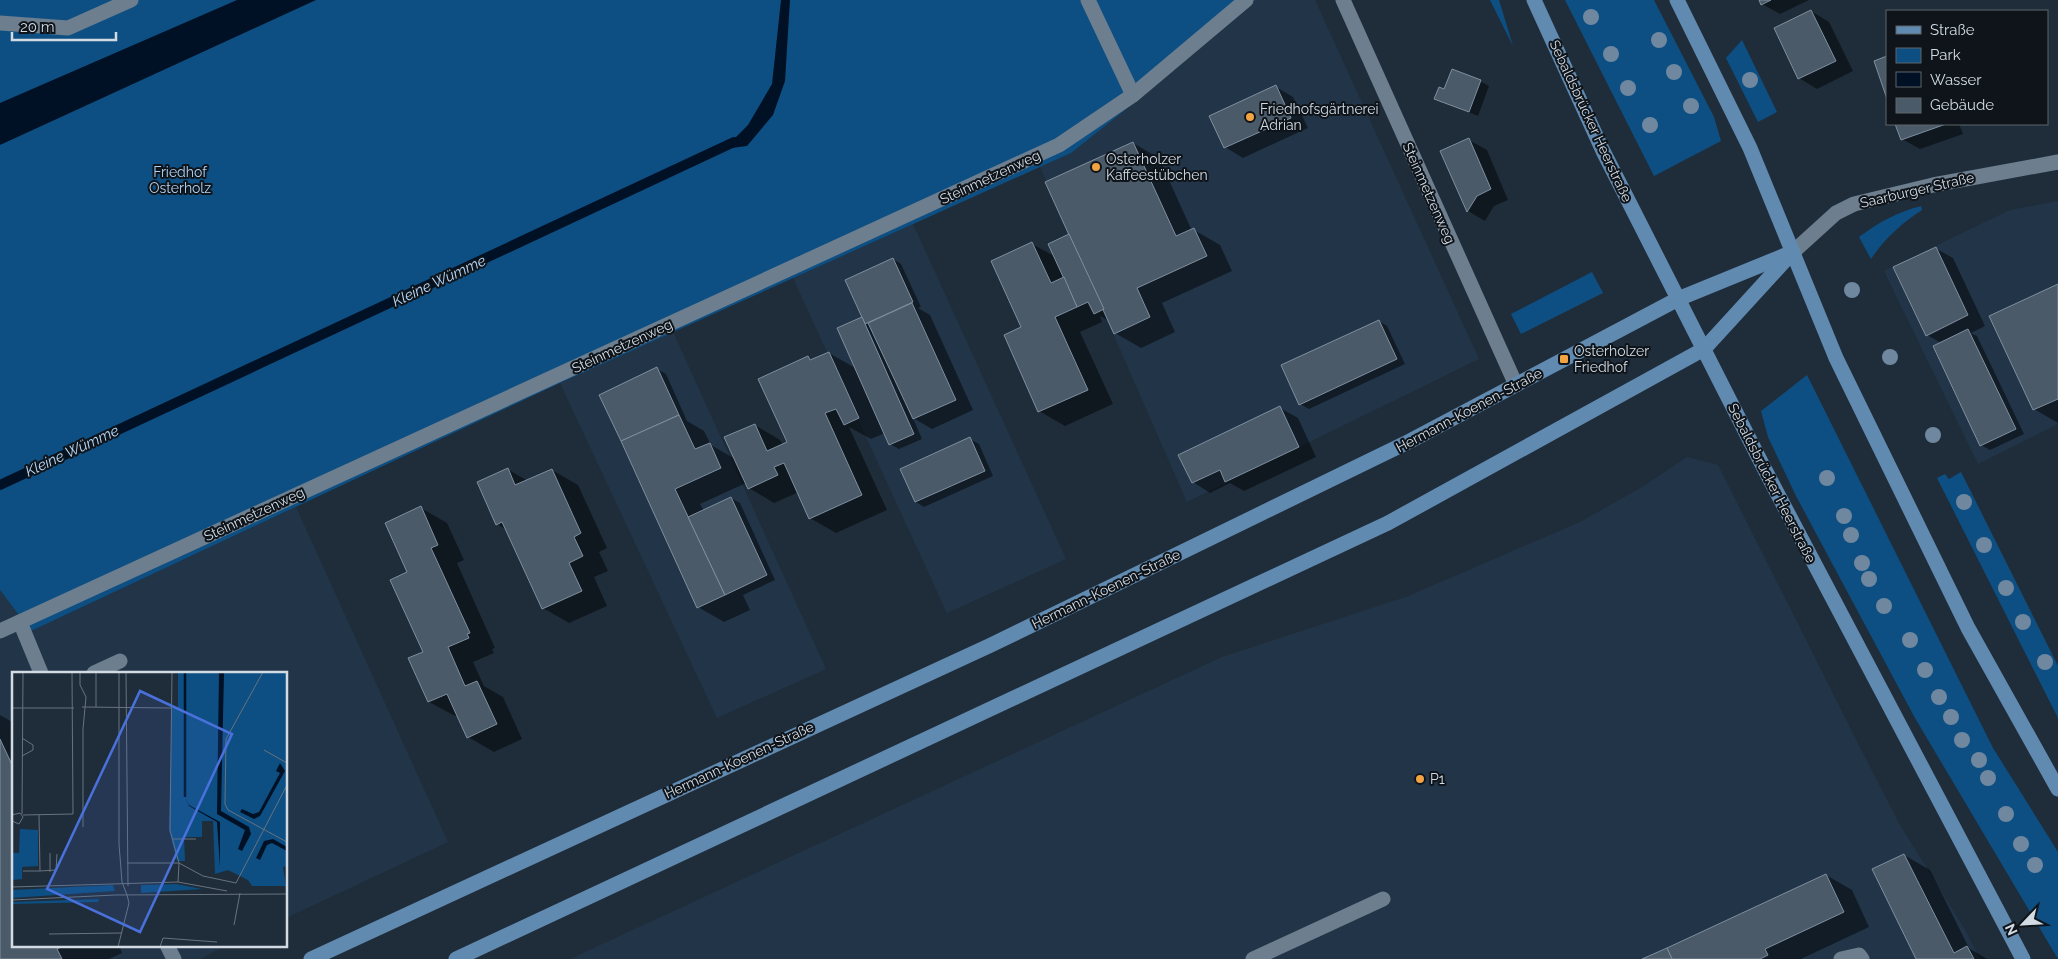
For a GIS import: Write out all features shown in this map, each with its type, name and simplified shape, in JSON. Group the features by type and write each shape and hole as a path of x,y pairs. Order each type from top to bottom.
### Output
{"main road":[{"name":"Sebaldsbrücker Heerstraße","path":"1534,0 1603,152 2023,959"},
{"path":"1677,0 1750,148 1793,252 1824,334 1968,628 2058,789"},
{"name":"Hermann-Koenen-Straße","path":"311,959 991,645 1410,442 1678,299 1793,252"},
{"path":"456,959 1388,523 1704,349 1793,252"}],"street":[{"path":"0,24 68,28 131,0"},
{"path":"1088,0 1133,95"},
{"name":"Steinmetzenweg","path":"0,631 1059,145 1133,95 1246,0"},
{"name":"Steinmetzenweg","path":"1343,0 1516,385"},
{"name":"Saarburger Straße","path":"1793,252 1836,213 1854,204 1933,185 2058,162"},
{"path":"20,622 41,672"},
{"path":"96,672 120,661"},
{"path":"1252,959 1383,899"},
{"path":"168,946 174,959"},
{"path":"1840,959 1859,955 1862,959"}],"shaded area":[{"path":"1255,0 1315,0 1479,359 1187,502 1040,167 1071,153"},
{"path":"2058,201 2058,424 1978,464 1884,271 2010,210"},
{"path":"913,224 1066,559 947,613 793,278"},
{"path":"673,332 826,669 717,718 560,383"},
{"name":"P1","path":"1687,457 1718,465 1900,825 1964,928 1980,959 570,959 1222,657 1406,597 1580,522 1644,486"},
{"path":"296,507 448,842 288,917 288,672 12,672 12,946 225,946 200,959 0,959 0,590 31,631"}],"green space":[{"name":"Friedhof Osterholz","path":"0,0 1255,0 1071,153 560,383 31,631 0,590"},
{"path":"1490,0 1499,0 1513,46"},
{"path":"1565,0 1654,0 1714,117 1721,141 1654,176"},
{"path":"1742,40 1777,112 1758,122 1726,58"},
{"path":"1921,206 1922,210 1894,232 1871,259 1859,237 1888,218"},
{"path":"1592,272 1603,293 1521,334 1511,314"},
{"path":"1807,375 1993,748 2058,852 2058,959 1915,718 1796,496 1768,437 1761,411"},
{"path":"1961,472 2058,666 2058,718 1937,478 1945,474 1949,479"}],"water":[{"path":"237,0 316,0 0,145 0,103"},
{"path":"781,0 790,0 785,81 773,115 747,146 724,149 748,125 772,84"}],"building":[{"path":"1759,0 1771,0 1761,5"},
{"path":"1811,10 1836,61 1798,79 1774,28"},
{"path":"1886,56 1886,96 1874,61"},
{"path":"1452,69 1481,80 1469,112 1434,99 1439,87 1444,89"},
{"name":"Friedhofsgärtnerei Adrian","path":"1276,85 1291,118 1224,148 1209,116"},
{"path":"1895,125 1943,125 1901,140"},
{"path":"1469,138 1491,189 1477,196 1467,212 1440,151"},
{"path":"1133,142 1176,236 1194,228 1207,256 1137,288 1150,317 1114,334 1045,182"},
{"path":"1069,234 1104,309 1094,314 1088,302 1077,307 1048,244"},
{"path":"1032,242 1051,283 1064,277 1077,307 1055,317 1088,390 1038,412 1004,335 1021,327 991,261"},
{"path":"1936,247 1968,315 1926,336 1893,267"},
{"path":"893,258 913,302 865,324 845,280"},
{"path":"2058,284 2058,399 2033,410 1989,316"},
{"path":"912,303 956,400 913,419 868,323"},
{"path":"862,317 914,434 889,445 837,328"},
{"path":"1379,320 1397,359 1299,405 1281,365"},
{"path":"1968,329 2016,429 1980,446 1933,346"},
{"path":"829,352 859,418 844,425 836,409 825,413 862,495 809,519 784,463 774,467 778,475 748,489 724,437 755,424 767,451 787,442 758,379 808,356 810,360"},
{"path":"657,367 679,415 621,441 599,395"},
{"path":"1280,406 1299,447 1225,482 1220,470 1192,483 1178,455"},
{"path":"679,415 695,449 710,443 721,468 675,489 725,595 697,608 621,441"},
{"path":"970,437 985,471 915,502 900,469"},
{"path":"508,468 515,485 552,469 581,533 574,537 583,556 569,563 582,591 542,609 502,522 496,525 477,482"},
{"path":"731,497 767,575 725,595 688,517"},
{"path":"421,506 438,545 431,548 470,633 467,634 469,638 448,647 465,686 477,681 497,724 467,738 447,694 428,702 408,658 423,652 390,580 407,572 385,523"},
{"path":"0,739 12,765 12,946 63,946 57,949 62,959 0,959"},
{"path":"1904,854 1954,953 1967,946 1974,959 1916,959 1872,869"},
{"path":"1826,874 1844,912 1765,949 1768,955 1760,959 1672,959 1667,948"},
{"path":"1667,948 1672,959 1642,959"}],"waterway":[{"name":"Kleine Wümme","path":"0,485 734,142"}],"place":[{"name":"Friedhofsgärtnerei Adrian","path":"1250,117"},
{"name":"Osterholzer Kaffeestübchen","path":"1096,167"},
{"name":"Osterholzer Friedhof","path":"1564,359"},
{"name":"P1","path":"1420,779"}]}
